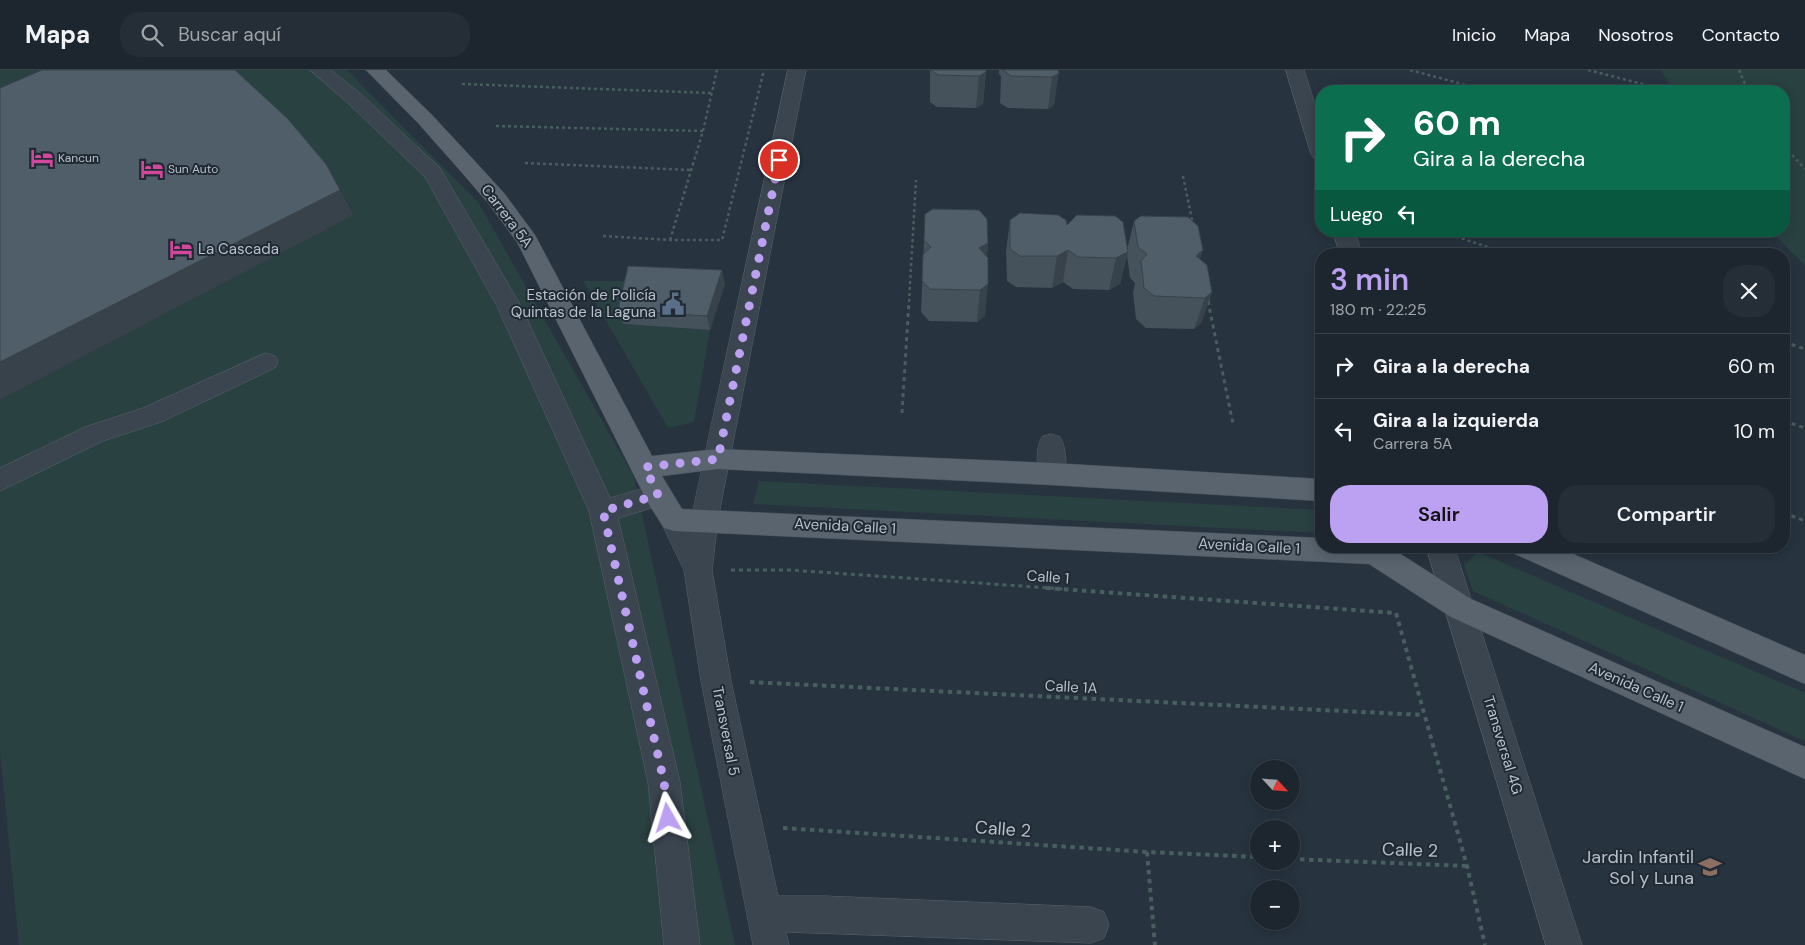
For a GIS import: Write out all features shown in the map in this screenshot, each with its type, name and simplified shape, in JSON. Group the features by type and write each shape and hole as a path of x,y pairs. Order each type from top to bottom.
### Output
{"main road":[{"name":"Carrera 5A","path":"375,70 425,119 464,162 496,198 527,240 645,467 679,511"},
{"path":"645,467 718,459 1052,474 1315,490"},
{"name":"Avenida Calle 1","path":"679,511 1315,549"},
{"name":"Avenida Calle 1","path":"1376,553 1461,608 1805,763"},
{"path":"1541,553 1805,670"}],"street":[{"path":"320,70 355,99 433,172 509,306 603,511 664,782 682,945"},
{"path":"603,511 679,511 718,459 798,70"},
{"path":"1295,70 1315,135"},
{"path":"0,480 94,434 152,415 266,362"},
{"path":"1051,444 1052,474"},
{"name":"Transversal 5","path":"679,511 698,570 716,681 768,930"},
{"name":"Transversal 4G","path":"1442,553 1564,945"},
{"path":"768,930 824,914 1091,925"}],"path":[{"path":"670,240 702,132 717,70"},
{"path":"603,236 670,240 722,240 764,70"},
{"path":"1410,70 1466,85"},
{"path":"1588,70 1646,85"},
{"path":"1739,70 1745,85"},
{"path":"462,84 711,93"},
{"path":"496,126 702,132"},
{"path":"1790,153 1805,169"},
{"path":"525,163 690,170"},
{"path":"1183,176 1194,233"},
{"path":"902,413 916,180"},
{"path":"1457,237 1491,248"},
{"path":"1206,290 1233,424"},
{"path":"1790,344 1805,349"},
{"path":"1790,423 1805,428"},
{"path":"1790,515 1805,521"},
{"name":"Calle 1","path":"698,570 790,570 1396,613 1424,715"},
{"name":"Calle 1A","path":"716,681 1424,715"},
{"path":"1424,715 1467,866 1486,945"},
{"name":"Calle 2","path":"745,825 1148,852 1250,857"},
{"path":"1148,852 1155,945"},
{"name":"Calle 2","path":"1300,859 1467,866"}],"green space":[{"path":"0,70 98,70 0,112"},
{"path":"219,70 347,70 478,202 634,477 735,945 19,945 0,751 0,400 354,215 343,194 313,155 295,136"},
{"path":"1661,70 1805,70 1805,266 1790,251 1790,248 1788,248 1777,237 1790,237 1790,85 1670,85"},
{"path":"583,281 632,281 623,324 710,330 694,422 668,428"},
{"path":"759,481 1315,510 1315,533 753,504"},
{"path":"1477,553 1480,553 1805,693 1805,741 1473,591 1464,565"}],"building":[{"path":"42,70 235,70 287,118 326,164 340,190 0,362 0,88"},
{"path":"931,70 986,70 986,72 979,76 938,75"},
{"path":"1003,70 1058,70 1059,73 1052,77 1011,76"},
{"path":"933,209 979,210 987,219 988,243 979,248 988,258 988,284 980,290 930,289 922,281 923,254 931,247 924,240 925,214"},
{"path":"1020,213 1058,215 1066,220 1067,225 1077,215 1115,216 1123,222 1128,252 1116,258 1078,257 1068,250 1057,256 1020,256 1010,249 1010,220"},
{"path":"1141,216 1188,217 1198,226 1203,250 1196,256 1207,265 1212,292 1205,298 1154,296 1144,288 1141,261 1147,254 1138,247 1134,221"},
{"name":"Estación de Policía Quintas de la Laguna","path":"628,266 722,270 707,316 618,310"}],"place":[{"name":"Kancun","path":"42,158"},
{"name":"Sun Auto","path":"152,169"},
{"name":"La Cascada","path":"181,249"},
{"name":"Estación de Policía Quintas de la Laguna","path":"673,304"},
{"name":"Jardin Infantil Sol y Luna","path":"1710,867"}],"route":[{"path":"668,818 664,782 603,511 658,495 645,467 718,459 779,160"}]}
